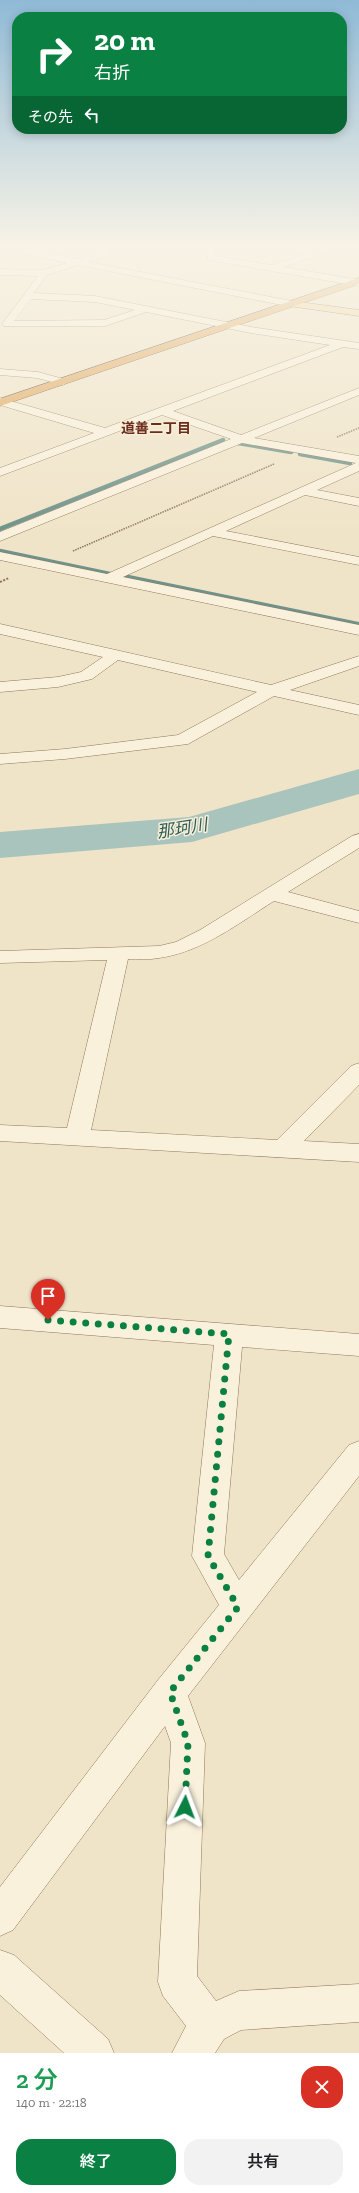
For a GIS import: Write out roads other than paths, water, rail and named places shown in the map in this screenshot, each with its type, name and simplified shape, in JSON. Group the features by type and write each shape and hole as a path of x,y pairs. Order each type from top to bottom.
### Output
{"highway":[{"path":"1,402 181,342"}],"street":[{"path":"329,342 359,346"},
{"path":"0,472 342,344"},
{"path":"0,373 12,379 38,375"},
{"path":"0,373 38,375 63,382"},
{"path":"0,537 359,391"},
{"path":"1,402 106,432"},
{"path":"162,412 242,439 359,460"},
{"path":"109,578 359,466"},
{"path":"304,491 359,502"},
{"path":"212,532 359,561"},
{"path":"0,556 359,630"},
{"path":"0,629 117,654 359,710"},
{"path":"0,687 58,682 86,676 117,654"},
{"path":"0,759 65,754 182,740 279,692 359,661"},
{"path":"0,957 159,952 183,946 207,934 359,840"},
{"path":"271,894 359,917"},
{"path":"77,1138 119,953"},
{"path":"283,1148 359,1071"},
{"path":"0,1133 359,1153"},
{"path":"0,1317 359,1345"},
{"path":"229,1334 208,1556 238,1607"},
{"path":"0,1917 170,1692 359,1454"},
{"path":"170,1692 188,1743 176,1982 201,2039 239,2011 359,2003"},
{"path":"0,1970 94,2053"}],"waterway":[{"path":"0,529 223,440"},
{"path":"238,443 291,452"},
{"path":"300,454 350,463"},
{"path":"0,551 124,577"},
{"path":"119,576 359,625"},
{"name":"那珂川","path":"0,845 192,829 359,781"}],"district":[{"name":"道善二丁目","path":"156,428"}]}
